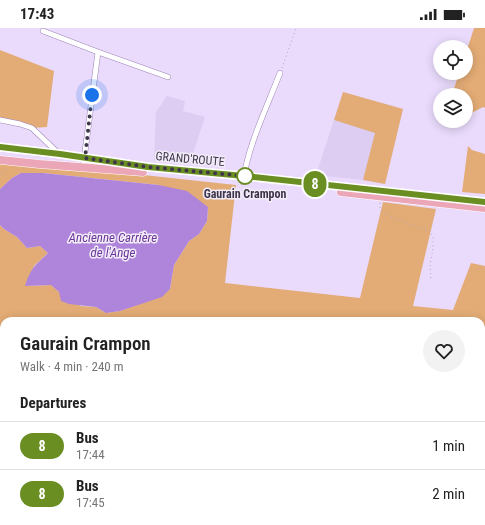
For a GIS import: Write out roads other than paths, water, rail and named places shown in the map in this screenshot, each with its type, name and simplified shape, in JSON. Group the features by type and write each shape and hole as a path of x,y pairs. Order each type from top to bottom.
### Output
{"main road":[{"name":"GRAND'ROUTE","path":"0,147 243,179 485,208"},
{"name":"GRAND'ROUTE","path":"0,160 243,179 485,202"}],"street":[{"path":"43,31 168,77"},
{"path":"83,167 98,52"},
{"path":"243,179 253,140 280,73"},
{"path":"0,120 32,128 60,154"}],"water":[{"name":"Ancienne Carrière de l'Ange","path":"21,173 43,173 159,185 187,191 208,207 207,221 199,234 189,241 174,265 170,289 162,297 120,311 106,313 96,307 69,304 61,301 59,292 51,285 25,286 31,271 48,253 40,246 27,248 17,237 0,225 0,189 12,178"}],"place":[{"name":"Gaurain Crampon","path":"245,176"}]}
